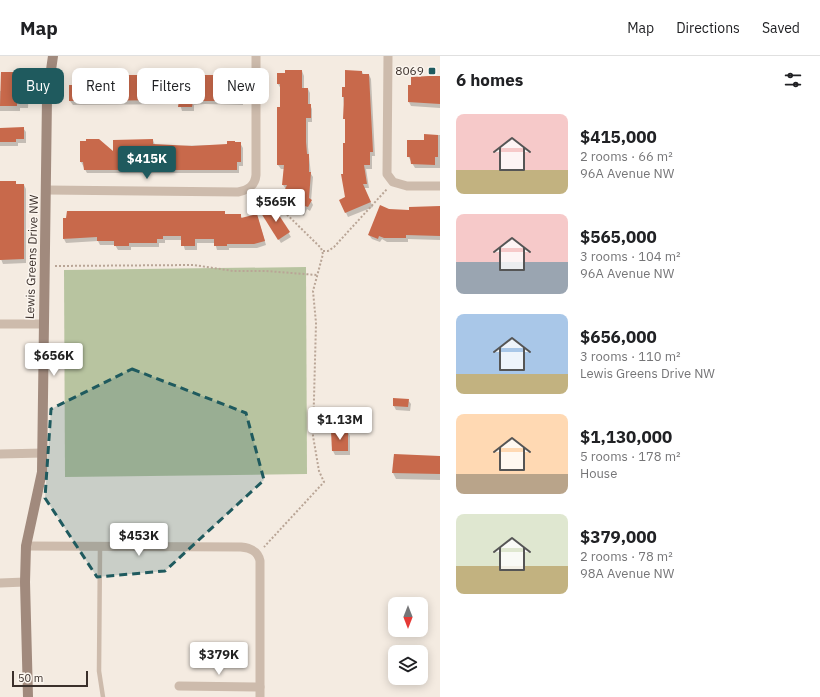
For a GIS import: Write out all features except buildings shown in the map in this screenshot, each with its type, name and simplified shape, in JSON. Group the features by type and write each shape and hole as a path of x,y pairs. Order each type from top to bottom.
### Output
{"street":[{"name":"Lewis Greens Drive NW","path":"28,697 25,582 26,546 42,472 43,324 47,190 47,98 54,56"},
{"path":"47,190 238,192 247,190 252,186 256,175 256,56"},
{"path":"388,56 387,174 393,182 407,186 440,186"},
{"path":"0,324 43,324"},
{"path":"0,454 43,453"},
{"path":"26,546 241,547 250,549 258,554 260,566 260,697"},
{"path":"0,583 25,582"},
{"path":"179,686 260,687"}],"lane":[{"path":"100,547 99,671 103,697"}],"path":[{"path":"323,251 328,251 334,247 393,182"},
{"path":"252,186 267,195 323,251"},
{"path":"258,554 315,494 324,482 319,471 313,436 316,323 313,298 314,284 322,261 323,251"},
{"path":"45,266 194,264 233,271 266,271 317,275"}],"highlighted area":[{"path":"132,369 246,413 264,480 165,571 97,577 45,498 51,409"}],"green space":[{"path":"306,267 307,474 65,477 64,270"}],"place":[{"name":"8069","path":"432,71"}]}
